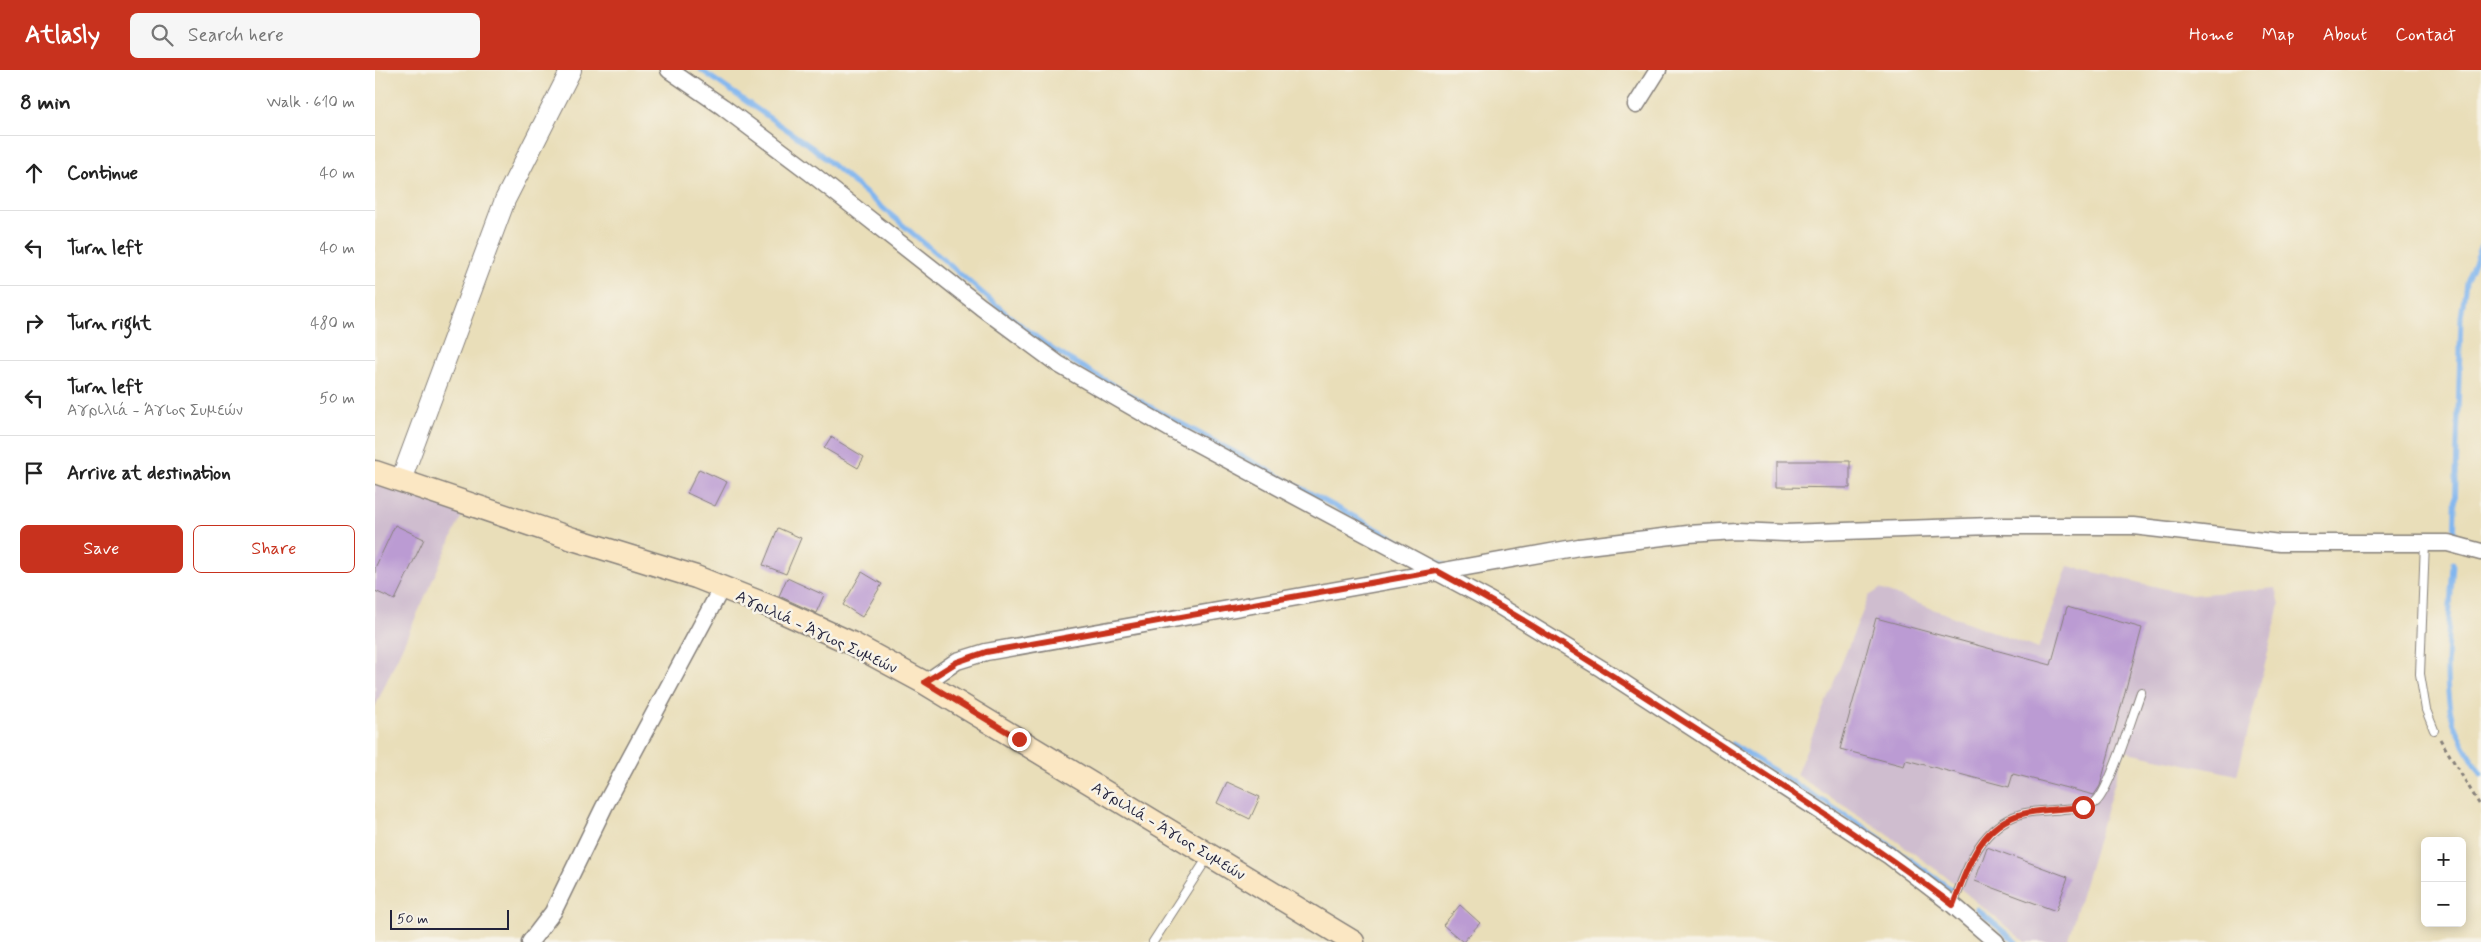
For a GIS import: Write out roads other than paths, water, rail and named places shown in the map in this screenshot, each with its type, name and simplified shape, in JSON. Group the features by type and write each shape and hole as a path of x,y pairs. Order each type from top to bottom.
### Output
{"main road":[{"name":"Αγριλιά - Άγιος Συμεών","path":"375,472 722,587 851,643 925,682 1353,942"}],"street":[{"path":"401,480 505,200 571,70"},
{"path":"669,70 723,107 812,174 1058,364 1174,431 1491,600 1602,669 1888,856 1953,905 1995,942"},
{"path":"1637,105 1658,70"},
{"path":"925,682 957,662 986,652 1579,547 1688,534 1737,531 1785,533 1992,526 2133,526 2280,544 2425,542 2448,543 2481,552"},
{"path":"530,942 553,912 608,799 722,587"}],"lane":[{"path":"2425,542 2420,674 2426,710 2434,730"},
{"path":"1953,905 1972,856 1984,838 2001,824 2022,814 2083,807 2095,803 2102,795 2141,692"},
{"path":"1153,942 1210,854"}],"waterway":[{"path":"701,70 813,148 1008,315 1052,349 1145,404 1444,565"},
{"path":"2454,543 2461,317 2466,282 2481,245"},
{"path":"2453,563 2447,667 2450,708 2459,737 2481,774"},
{"path":"1732,744 1864,827 1951,889"},
{"path":"1977,909 2016,942"}]}
